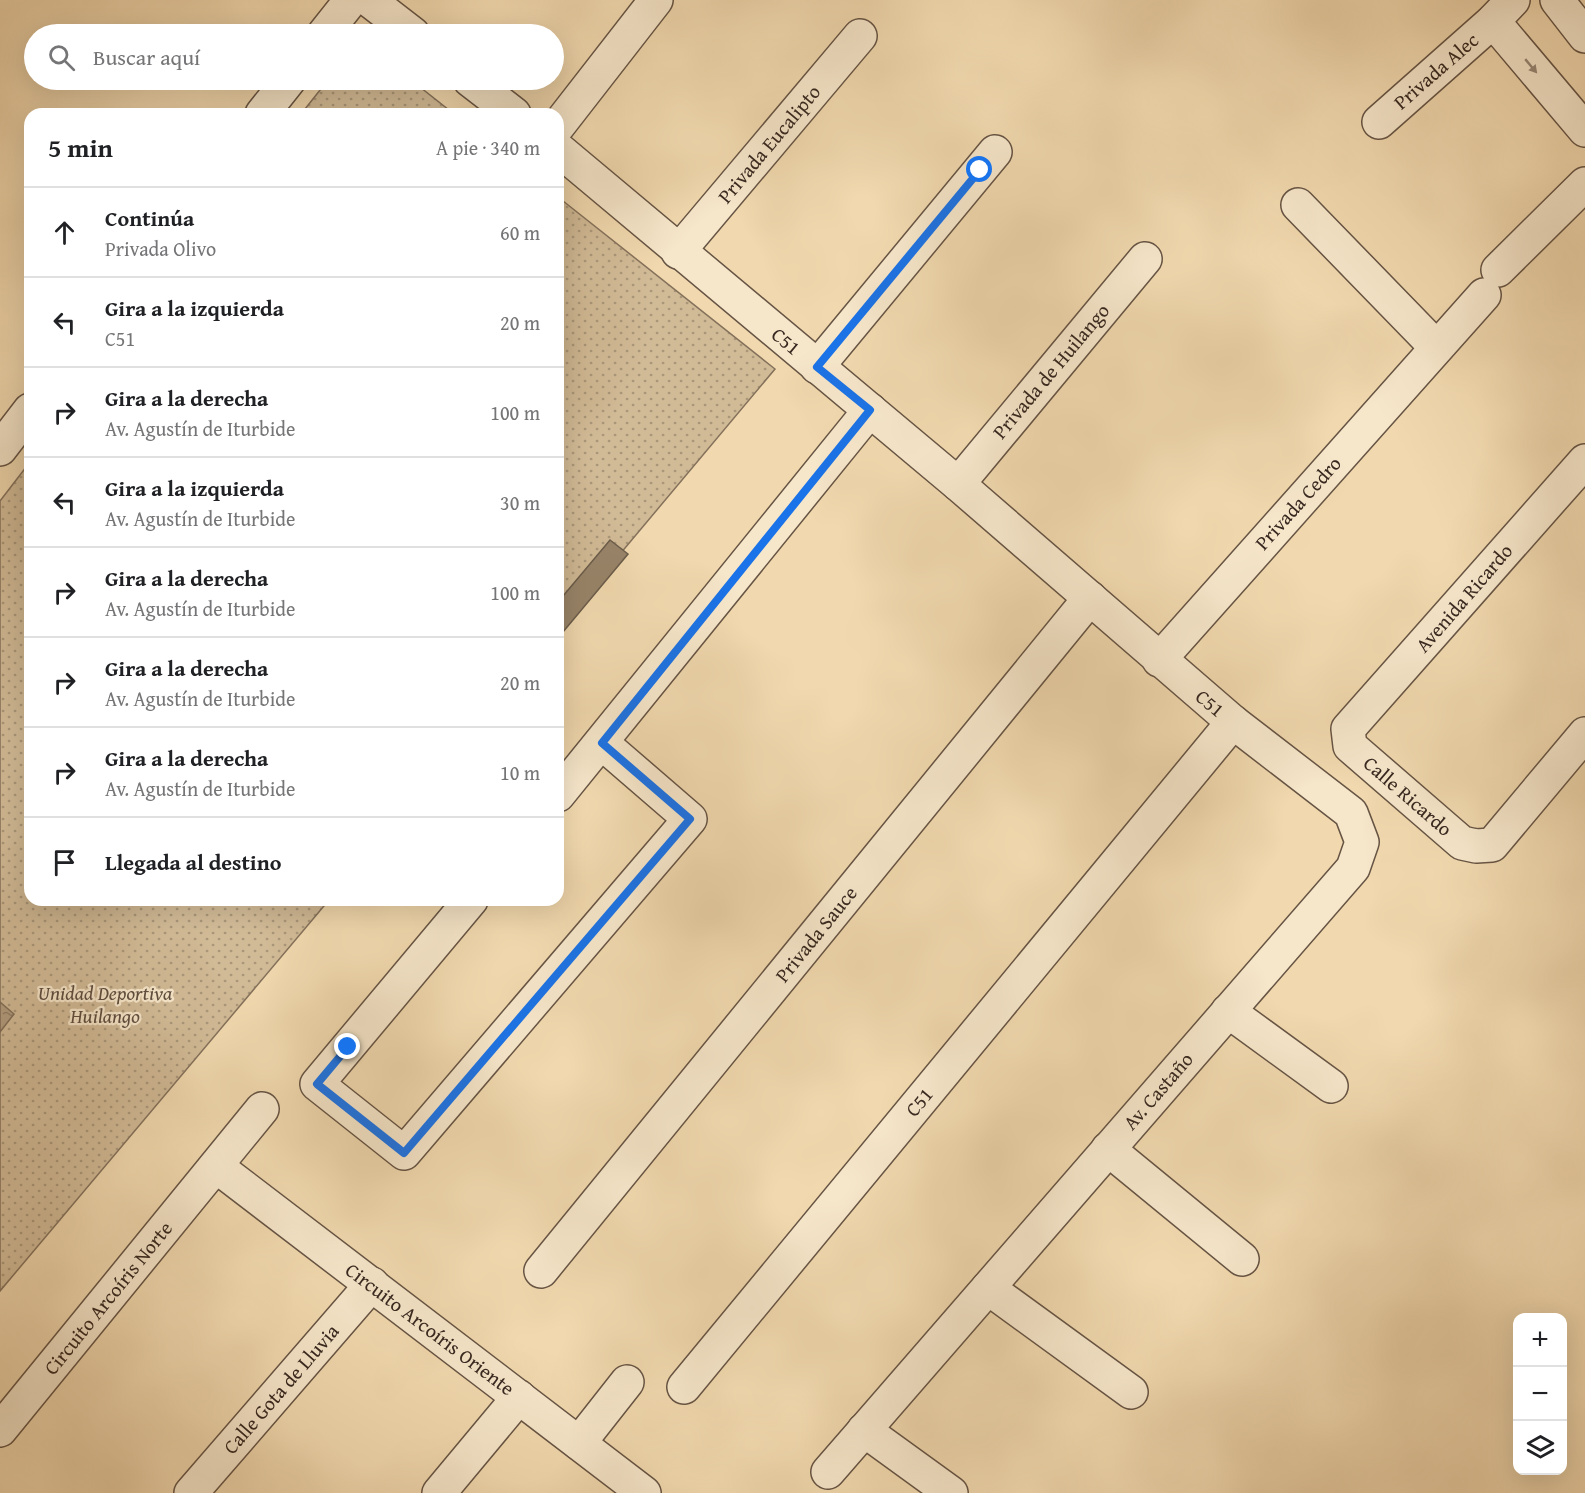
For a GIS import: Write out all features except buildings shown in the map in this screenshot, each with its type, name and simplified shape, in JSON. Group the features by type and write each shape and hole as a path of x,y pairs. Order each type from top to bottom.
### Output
{"street":[{"path":"332,24 351,0"},
{"path":"369,0 400,24"},
{"path":"564,118 656,0"},
{"path":"1557,0 1585,36"},
{"path":"1503,10 1585,130"},
{"name":"Privada Alec","path":"1379,122 1503,10"},
{"name":"Privada Eucalipto","path":"678,252 860,36"},
{"path":"267,108 281,90"},
{"path":"483,90 506,108"},
{"path":"817,367 995,152"},
{"name":"C51","path":"564,154 678,252 958,484 1233,722 684,1387"},
{"name":"Privada Cedro","path":"1159,660 1491,283 1585,184"},
{"path":"1298,205 1436,347"},
{"name":"Privada de Huilango","path":"958,484 1144,259"},
{"path":"564,788 870,410"},
{"path":"0,449 24,418"},
{"name":"Avenida Ricardo","path":"1348,737 1348,729 1585,461"},
{"name":"Privada Sauce","path":"541,1271 1090,597"},
{"name":"Av. Castaño","path":"828,1472 1353,868 1362,842 1351,813 1233,722"},
{"name":"Calle Ricardo","path":"1348,737 1350,746 1462,843 1476,846 1492,845 1585,734"},
{"path":"466,906 317,1084 404,1153 690,819 602,743"},
{"path":"1228,1011 1331,1086"},
{"name":"Circuito Arcoíris Norte","path":"0,1430 262,1109"},
{"path":"1108,1149 1242,1258"},
{"name":"Circuito Arcoíris Oriente","path":"216,1166 644,1493"},
{"name":"Calle Gota de Lluvia","path":"191,1493 372,1284"},
{"path":"988,1288 1131,1392"},
{"path":"579,1443 627,1382"},
{"path":"439,1493 519,1397"},
{"path":"864,1430 951,1493"}],"green space":[{"path":"320,90 424,90 446,108 306,108"},
{"path":"564,202 775,369 564,621"},
{"name":"Unidad Deportiva Huilango","path":"24,470 24,906 324,906 0,1291 0,501"}],"water":[{"path":"0,1002 14,1014 0,1032"}],"route":[{"path":"348,1047 317,1084 404,1153 690,819 602,743 870,410 817,367 980,170"}]}
